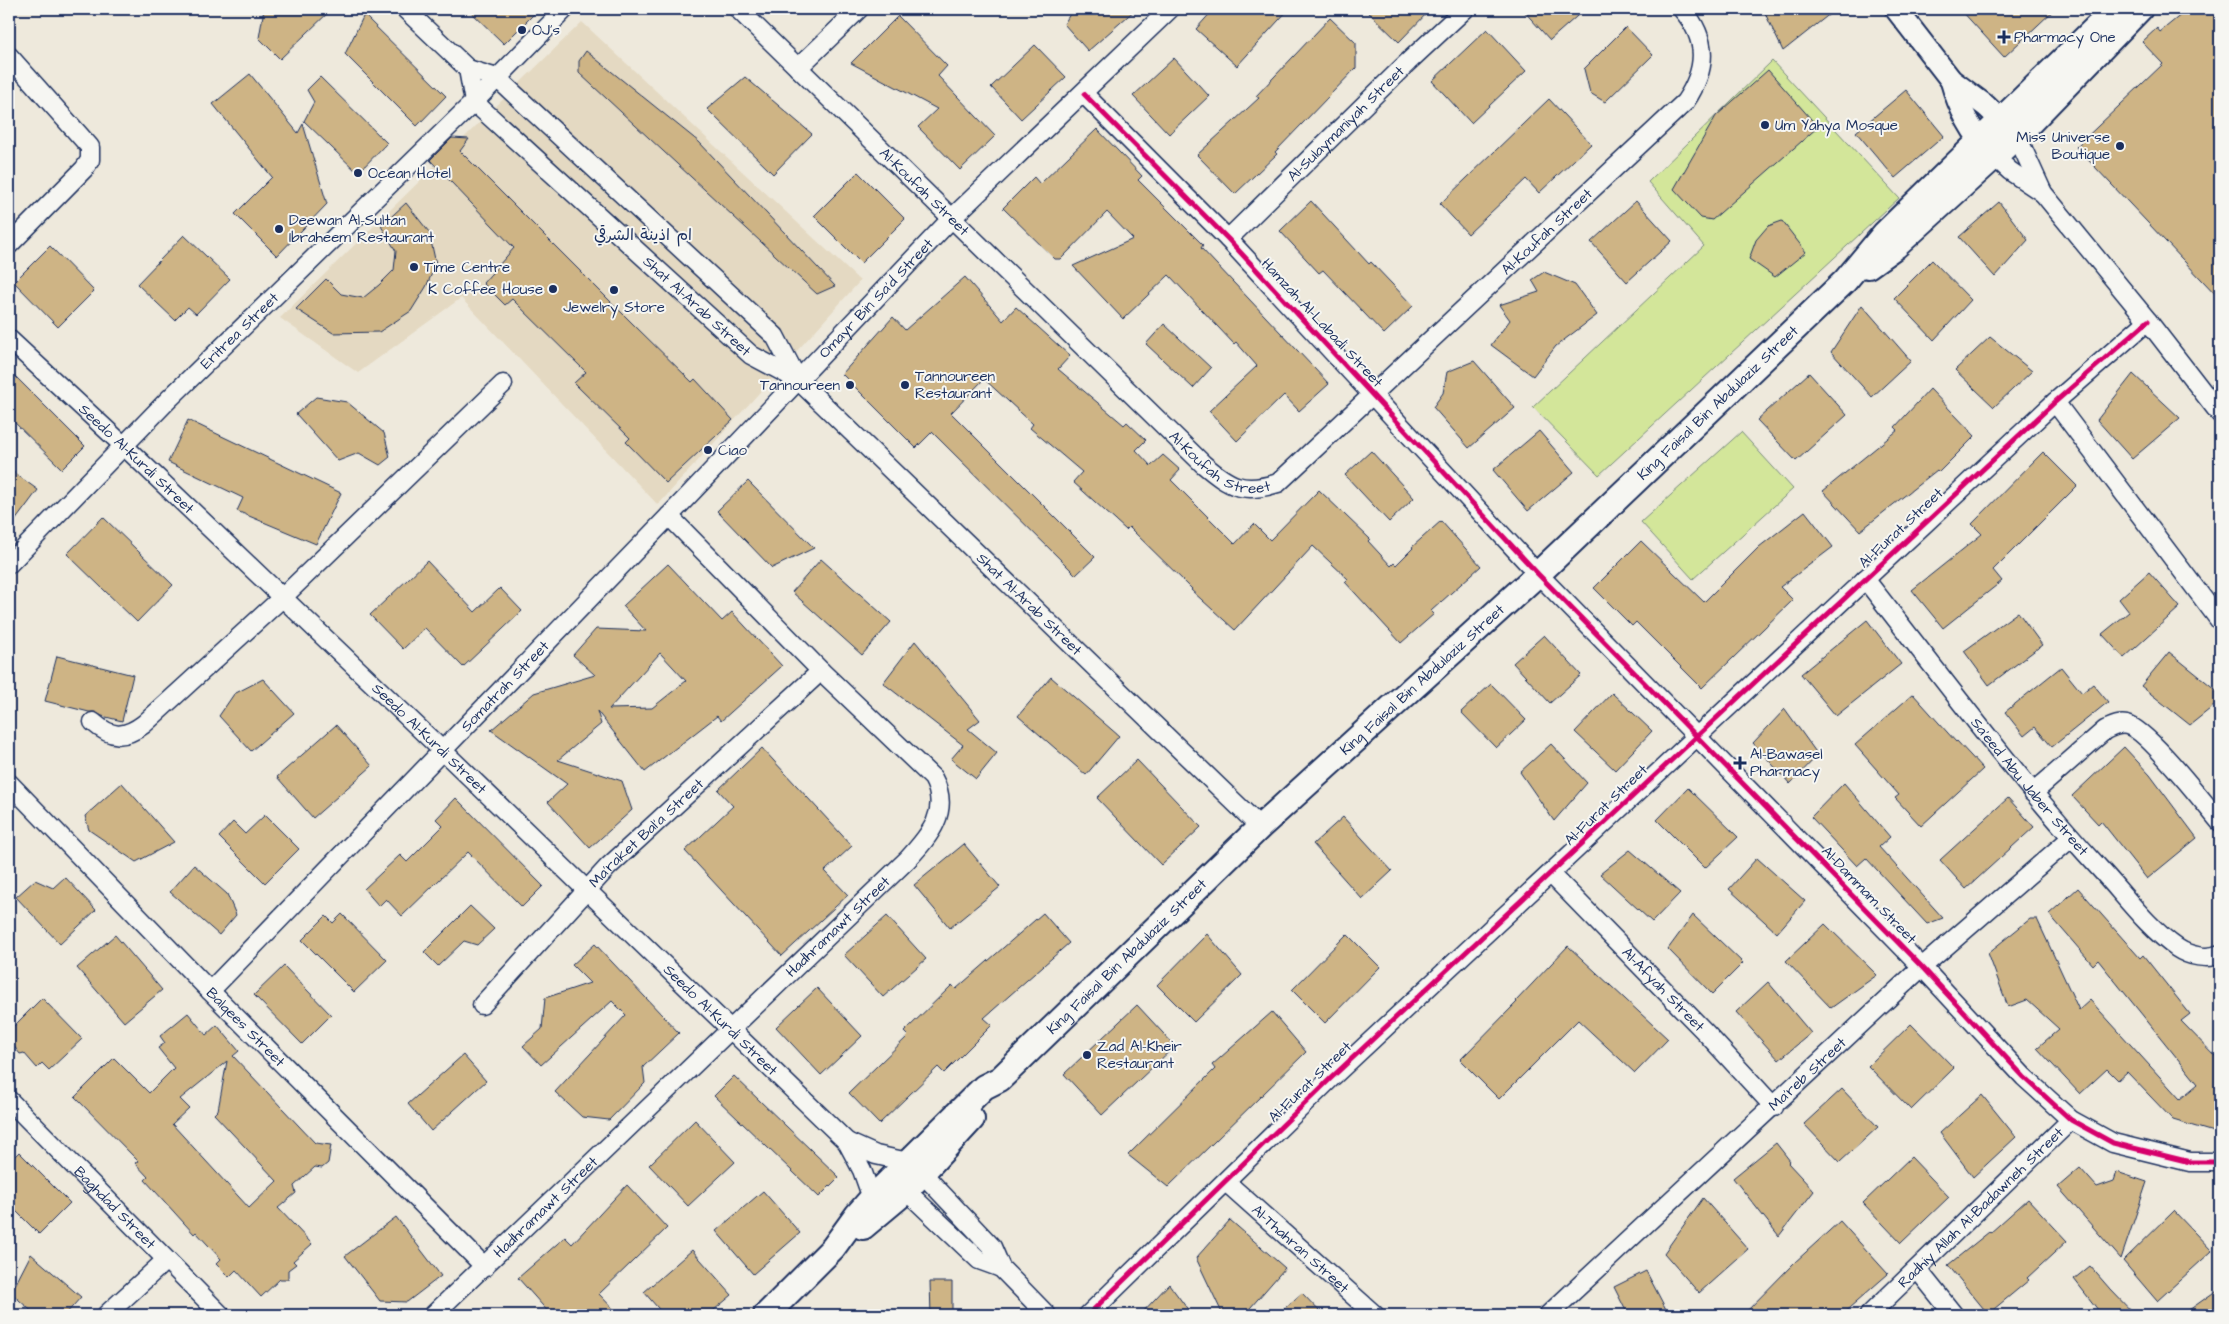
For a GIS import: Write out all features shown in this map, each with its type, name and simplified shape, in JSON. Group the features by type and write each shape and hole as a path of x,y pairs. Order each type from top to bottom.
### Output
{"main road":[{"name":"King Faisal Bin Abdulaziz Street","path":"2010,128 2115,9"},
{"name":"King Faisal Bin Abdulaziz Street","path":"834,1248 850,1238 907,1176 994,1095 1000,1079 1260,827 1538,574 1845,280 1896,246 1988,149 2140,9"},
{"name":"King Faisal Bin Abdulaziz Street","path":"766,1315 834,1248 857,1215 872,1198 907,1176"}],"street":[{"name":"Shat Al-Arab Street","path":"405,9 468,69 497,78 776,336 798,380"},
{"name":"Eritrea Street","path":"9,564 168,400 474,102 565,9"},
{"name":"Al-Koufah Street","path":"738,9 1203,464 1220,479 1242,488 1260,489 1278,483 1685,102 1697,84 1702,49 1698,33 1691,19 1682,9"},
{"path":"798,68 859,9"},
{"name":"Omayr Bin Sa'd Street","path":"798,380 952,218 1084,94 1170,9"},
{"name":"Al-Sulaymaniyah Street","path":"1228,239 1408,62 1465,9"},
{"path":"1896,9 1951,80 2010,128 2043,193 2148,321 2220,414"},
{"path":"9,56 83,136 90,147 90,160 84,169 9,245"},
{"path":"468,69 474,102"},
{"path":"1951,80 1956,99 1968,125 1988,149 2015,175 2043,193"},
{"name":"Hamzah Al-Labadi Street","path":"1084,94 1228,239 1370,395 1538,574"},
{"name":"Shat Al-Arab Street","path":"474,102 751,355 798,380 1260,827"},
{"name":"Al-Furat Street","path":"1088,1315 1330,1079 1552,874 1696,736 2055,402 2148,321"},
{"name":"Seedo Al-Kurdi Street","path":"9,340 124,446 847,1142 862,1170 872,1198"},
{"name":"Somatrah Street","path":"210,990 669,516 798,380"},
{"path":"93,722 101,729 114,734 124,735 132,732 178,694 282,598 503,384"},
{"path":"2055,402 2220,621"},
{"name":"Hadhramawt Street","path":"433,1315 908,859 926,839 939,814 940,795 932,778 821,671 669,516"},
{"name":"Al-Dammam Street","path":"1538,574 1922,967 2024,1077 2071,1120 2113,1143 2190,1162 2220,1162"},
{"name":"Sa'eed Abu Jaber Street","path":"1865,579 2033,793 2071,838 2160,935 2179,949 2200,957 2220,954"},
{"name":"Ma'raket Bal'a Street","path":"482,1005 585,890 821,671"},
{"path":"2033,793 2105,730 2119,724 2128,725 2137,729 2156,748 2220,822"},
{"name":"Balqees Street","path":"9,783 210,990 485,1267"},
{"name":"Ma'reb Street","path":"1548,1315 1774,1107 1922,967 2071,838"},
{"name":"Al-Afyah Street","path":"1552,874 1707,1034 1774,1107"},
{"name":"Baghdad Street","path":"9,1100 221,1315"},
{"name":"Radhiy Allah Al-Badawneh Street","path":"1869,1315 1918,1270 2071,1120"},
{"name":"Seedo Al-Kurdi Street","path":"847,1142 876,1156 907,1176"},
{"path":"907,1176 979,1260 1001,1268"},
{"path":"907,1176 992,1247 1001,1268 1047,1315"},
{"name":"Al-Thahran Street","path":"1226,1182 1375,1315"},
{"path":"106,1315 166,1260"},
{"path":"1918,1270 1954,1315"}],"shaded area":[{"path":"582,22 860,281 658,505 461,298 358,373 280,318"}],"green space":[{"path":"1772,61 1899,198 1599,475 1533,407 1704,246 1648,182"},
{"path":"1741,432 1793,489 1693,579 1641,522"}],"building":[{"path":"264,9 332,9 280,59 259,38"},
{"path":"468,9 539,9 504,44"},
{"path":"1073,9 1136,9 1088,51 1064,24"},
{"path":"1214,9 1289,9 1237,66 1196,29"},
{"path":"1365,9 1431,9 1399,42"},
{"path":"1522,9 1585,9 1550,40"},
{"path":"1763,9 1836,9 1783,51"},
{"path":"1960,9 2055,9 2004,57"},
{"path":"2188,9 2208,9 2220,21 2220,299 2076,147 2163,64 2142,42 2157,28 2160,32"},
{"path":"364,15 446,96 417,126 345,54"},
{"path":"898,16 947,66 938,76 995,136 960,170 918,127 937,109 851,63"},
{"path":"1330,18 1356,43 1356,68 1275,152 1277,154 1235,194 1197,155 1259,98 1256,96"},
{"path":"1626,27 1653,55 1605,102 1590,93 1584,69"},
{"path":"1487,29 1526,71 1471,123 1432,81"},
{"path":"1035,45 1066,77 1021,119 991,87"},
{"path":"586,51 699,142 835,286 817,294 579,73 579,61"},
{"path":"1174,58 1209,96 1169,134 1133,96"},
{"path":"1768,70 1818,127 1712,220 1701,218 1674,189 1716,116"},
{"path":"250,74 298,133 303,124 327,204 277,256 235,214 272,177 213,104"},
{"path":"320,77 387,143 358,173 304,121 314,102 307,90"},
{"path":"745,77 812,134 773,174 707,109"},
{"path":"1906,90 1944,136 1895,178 1856,132"},
{"path":"1549,99 1591,144 1539,193 1526,179 1468,234 1440,204"},
{"path":"1097,129 1142,176 1138,180 1203,245 1201,248 1329,384 1299,411 1284,395 1237,441 1209,411 1257,366 1236,342 1234,344 1169,275 1123,319 1073,266 1133,239 1107,212 1061,259 1055,259 1003,208 1034,177 1040,184"},
{"path":"452,138 469,139 460,151 692,382 695,379 733,420 666,483 626,442 630,438 574,383 586,372 512,299 505,305 483,283 514,248 430,160"},
{"path":"858,172 905,219 861,263 814,216"},
{"path":"1311,201 1369,264 1371,262 1413,306 1384,334 1323,270 1319,273 1280,231"},
{"path":"1636,201 1672,241 1627,282 1591,242"},
{"path":"1999,202 2028,240 1995,277 1959,237"},
{"name":"Time Centre","path":"406,203 429,232 436,264 426,287 411,311 379,332 333,333 296,309 326,279 341,294 363,298 379,285 394,270 396,251 381,226"},
{"path":"1782,221 1806,252 1775,277 1749,259 1756,240 1768,226"},
{"path":"184,235 230,279 196,314 188,307 175,320 137,284"},
{"path":"50,246 94,291 58,327 14,282"},
{"path":"1932,260 1971,300 1934,340 1894,298"},
{"path":"1544,272 1575,285 1597,315 1556,346 1533,376 1491,345 1510,320 1499,305 1539,292 1532,280"},
{"path":"965,277 1003,321 1016,307 1070,356 1058,369 1124,425 1127,422 1146,440 1136,450 1151,466 1163,455 1180,470 1171,480 1235,544 1254,524 1270,540 1319,490 1370,539 1368,541 1391,566 1394,563 1396,565 1412,547 1441,521 1481,566 1431,611 1434,614 1401,643 1345,582 1348,579 1313,546 1235,630 1191,590 1129,527 1126,530 1073,482 1082,472 1030,428 1033,424 984,379 951,413 1095,557 1076,575 932,432 916,448 842,374 893,317 905,330"},
{"path":"1862,305 1911,361 1872,397 1831,352"},
{"path":"1164,324 1211,368 1193,388 1146,344"},
{"path":"1990,337 2032,371 1994,407 1955,370"},
{"path":"1474,361 1515,408 1469,448 1433,407 1443,393 1447,372"},
{"path":"9,370 85,446 62,469 9,417"},
{"path":"1809,373 1847,415 1796,461 1757,420"},
{"path":"2133,374 2180,418 2132,459 2097,420"},
{"path":"1930,389 1975,436 1939,472 1937,470 1860,531 1823,491 1898,430 1895,427"},
{"path":"316,397 347,402 384,433 390,457 380,465 359,453 338,461 296,414"},
{"path":"188,420 341,493 316,544 237,511 243,498 168,462"},
{"path":"1539,431 1574,472 1528,511 1493,470"},
{"path":"1371,451 1414,498 1389,522 1345,475"},
{"path":"2043,452 2077,486 1993,570 2002,581 1943,628 1912,590 1982,534 1972,524"},
{"path":"9,469 38,490 9,529"},
{"path":"748,481 814,548 772,568 717,511"},
{"path":"1805,511 1833,547 1780,587 1793,600 1702,688 1636,622 1632,626 1594,588 1641,541 1704,602 1759,547"},
{"path":"103,517 173,585 137,622 67,554"},
{"path":"821,559 891,622 862,655 792,592"},
{"path":"427,561 475,612 500,588 522,611 463,667 425,628 403,649 370,615"},
{"path":"668,564 722,621 732,612 782,666 721,721 717,716 645,772 597,711 601,724 558,760 622,781 632,810 590,848 548,802 567,784 491,730 534,693 595,675 573,655 596,629 646,631 623,606","holes":["660,653 686,681 652,708 609,709"]},
{"path":"2149,572 2180,607 2124,658 2102,634 2129,612 2119,599"},
{"path":"2018,612 2042,645 1989,685 1964,651"},
{"path":"1867,620 1901,664 1836,716 1801,674"},
{"path":"1544,635 1581,675 1550,703 1513,663"},
{"path":"915,641 980,720 968,729 997,753 976,779 951,759 963,745 883,683"},
{"path":"2169,652 2220,693 2220,701 2190,725 2141,686"},
{"path":"57,656 133,675 122,721 102,716 95,712 45,701"},
{"path":"2061,667 2082,693 2093,684 2108,702 2052,747 2035,727 2024,736 2005,712"},
{"path":"1051,677 1119,736 1086,775 1018,716"},
{"path":"263,679 294,713 251,751 219,716 234,694"},
{"path":"1491,684 1526,720 1496,748 1461,712"},
{"path":"1612,693 1652,731 1615,770 1575,732"},
{"path":"1913,694 1983,769 1921,826 1895,798 1899,795 1855,745"},
{"path":"1785,709 1818,755 1790,784 1753,743"},
{"path":"336,725 372,766 313,818 277,777"},
{"path":"1551,744 1587,783 1554,821 1520,772"},
{"path":"2124,747 2150,775 2197,838 2147,879 2101,821 2098,824 2072,796"},
{"path":"762,748 852,846 825,871 848,895 782,956 685,851 733,806 718,790"},
{"path":"1137,760 1201,827 1161,865 1097,798"},
{"path":"122,783 174,842 136,862 89,830 85,816"},
{"path":"1844,783 1890,837 1879,847 1943,918 1927,924 1866,858 1857,866 1811,817"},
{"path":"1688,788 1738,837 1705,868 1657,820"},
{"path":"456,798 543,886 522,907 468,852 402,916 386,899 379,906 364,889 400,855 407,862 443,826 436,819"},
{"path":"2008,798 2034,827 1966,889 1940,860"},
{"path":"265,815 299,849 265,883 219,837 233,822 245,834"},
{"path":"1343,817 1392,871 1362,899 1313,844"},
{"path":"964,844 1000,887 950,928 914,885"},
{"path":"1630,850 1680,893 1652,922 1600,874"},
{"path":"1757,858 1805,901 1777,933 1729,889"},
{"path":"194,865 227,894 236,915 219,935 170,892"},
{"path":"65,877 96,910 60,944 16,897 35,880 53,888"},
{"path":"2078,888 2140,958 2143,955 2190,1014 2181,1021 2220,1061 2220,1134 2173,1120 2127,1072 2118,1080 2107,1069 2080,1094 2037,1048 2059,1029 2027,1000 2008,1007 1988,953 2030,919 2037,919 2079,1010 2090,1000 2180,1099 2198,1084 2098,960 2093,965 2049,914"},
{"path":"470,906 494,929 477,945 464,941 438,966 424,952"},
{"path":"1043,913 1069,943 984,1018 992,1025 944,1073 938,1067 879,1124 849,1093 908,1036 904,1032 952,985 956,989"},
{"path":"342,914 387,960 354,992 302,940 326,916 333,923"},
{"path":"1693,915 1743,963 1712,994 1668,949"},
{"path":"887,916 926,959 883,997 844,955"},
{"path":"1825,924 1877,975 1831,1008 1786,961"},
{"path":"1207,934 1242,975 1194,1022 1157,985"},
{"path":"1347,934 1380,967 1325,1023 1292,990"},
{"path":"115,935 162,990 124,1022 77,968"},
{"path":"595,944 679,1033 643,1067 645,1083 609,1120 582,1117 555,1092 626,1015 612,1001 541,1065 523,1046 542,1029 545,998 590,983 572,965"},
{"path":"1568,946 1668,1039 1635,1073 1578,1020 1499,1099 1460,1060"},
{"path":"284,966 331,1015 302,1044 254,995"},
{"path":"1768,982 1811,1033 1779,1060 1736,1012"},
{"path":"817,988 862,1036 821,1075 776,1027"},
{"path":"42,998 82,1039 49,1070 42,1063 37,1068 24,1053 20,1054 9,1040 9,1031"},
{"path":"1137,1005 1175,1046 1102,1115 1064,1074"},
{"path":"1272,1012 1306,1052 1168,1187 1128,1155 1215,1069 1212,1065"},
{"path":"188,1013 206,1035 217,1025 239,1051 233,1056 315,1143 331,1145 328,1163 322,1168 315,1167 294,1186 296,1193 278,1208 312,1244 293,1261 296,1264 288,1270 288,1279 280,1279 261,1297 236,1270 229,1277 216,1264 221,1259 196,1232 194,1234 145,1180 148,1177 135,1163 138,1161 75,1097 114,1058 149,1093 174,1068 158,1048 165,1043 160,1036","holes":["227,1061 218,1110 214,1114 277,1181 249,1208 172,1124 189,1108 180,1099"]},
{"path":"1911,1024 1954,1068 1911,1110 1868,1066"},
{"path":"463,1055 486,1081 431,1131 408,1104"},
{"path":"734,1076 839,1177 819,1197 714,1096"},
{"path":"1842,1089 1878,1127 1840,1162 1804,1124"},
{"path":"1982,1095 2016,1137 1973,1177 1940,1133"},
{"path":"695,1120 735,1162 688,1206 649,1165"},
{"path":"1776,1143 1790,1161 1788,1163 1814,1191 1779,1236 1733,1178"},
{"path":"19,1152 70,1203 39,1234 9,1204 9,1162"},
{"path":"1911,1157 1949,1197 1901,1243 1863,1203"},
{"path":"2080,1168 2097,1187 2114,1181 2117,1172 2147,1182 2121,1259 2058,1187"},
{"path":"627,1185 667,1228 599,1294 619,1315 551,1315 518,1278 565,1237 572,1244"},
{"path":"763,1191 800,1233 753,1274 716,1231"},
{"path":"1703,1198 1748,1249 1699,1293 1664,1253"},
{"path":"2028,1199 2067,1241 2027,1278 2029,1280 1988,1314 1948,1265 1990,1233"},
{"path":"2174,1211 2212,1251 2157,1301 2123,1261"},
{"path":"396,1217 441,1276 407,1302 380,1301 345,1256"},
{"path":"1230,1220 1285,1268 1244,1315 1223,1315 1196,1258"},
{"path":"1840,1221 1888,1274 1841,1315 1743,1315 1794,1263"},
{"path":"692,1250 732,1295 708,1315 664,1315 644,1292"},
{"path":"31,1254 81,1297 65,1315 36,1315 11,1293"},
{"path":"2090,1266 2135,1315 2102,1315 2074,1279"},
{"path":"1646,1271 1669,1315 1628,1315 1614,1287"},
{"path":"930,1282 952,1282 952,1315 931,1315"},
{"path":"1169,1284 1192,1315 1140,1315"},
{"path":"2220,1288 2220,1315 2182,1315"},
{"path":"1302,1293 1323,1315 1277,1315"}],"cycle path":[{"path":"1084,94 1228,239 1538,574 1922,967 2024,1077 2071,1120 2113,1143 2190,1162 2220,1162"},
{"path":"1088,1315 1330,1079 2055,402 2148,321"}],"place":[{"name":"OJ's","path":"522,30"},
{"name":"Pharmacy One","path":"2004,37"},
{"name":"Um Yahya Mosque","path":"1765,125"},
{"name":"Miss Universe Boutique","path":"2120,146"},
{"name":"Ocean Hotel","path":"358,173"},
{"name":"Deewan Al-Sultan Ibraheem Restaurant","path":"279,229"},
{"name":"Time Centre","path":"414,267"},
{"name":"K Coffee House","path":"553,289"},
{"name":"Jewelry Store","path":"614,290"},
{"name":"Tannoureen","path":"850,385"},
{"name":"Tannoureen Restaurant","path":"905,385"},
{"name":"Ciao","path":"708,450"},
{"name":"Al-Bawasel Pharmacy","path":"1740,763"},
{"name":"Zad Al-Kheir Restaurant","path":"1087,1055"}],"district":[{"name":"ام اذينة الشرقي","path":"643,235"}]}
